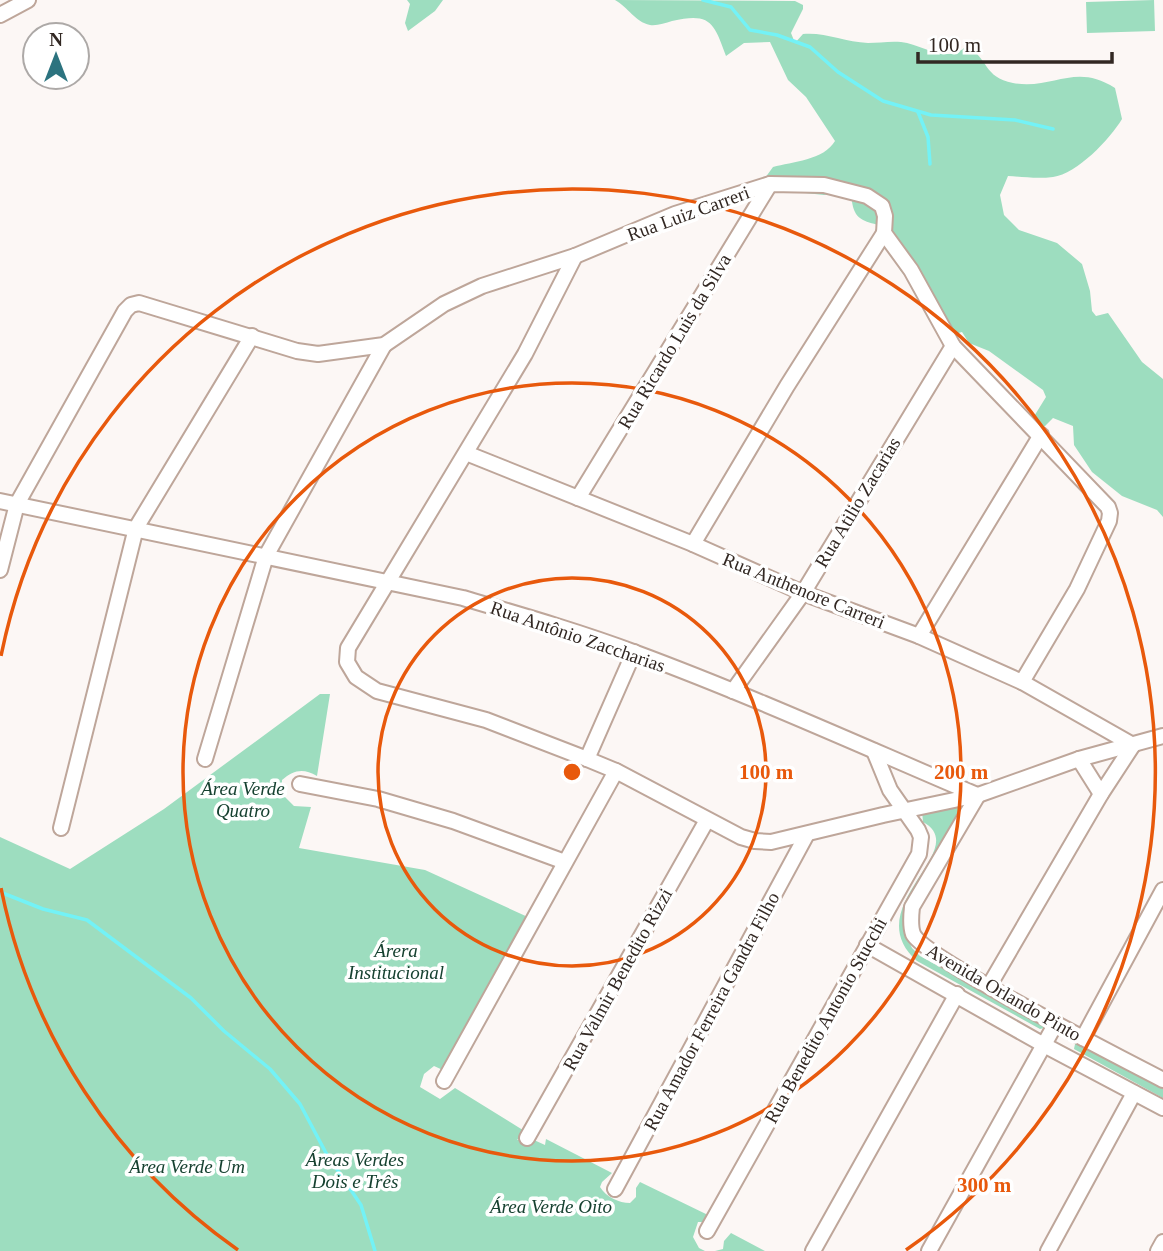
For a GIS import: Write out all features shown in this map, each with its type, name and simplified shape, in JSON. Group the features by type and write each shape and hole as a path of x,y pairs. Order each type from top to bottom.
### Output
{"street":[{"path":"0,15 28,0"},
{"name":"Rua Luiz Carreri","path":"17,504 125,311 131,305 139,303 297,351 318,354 384,345 444,304 482,286 575,256 675,214 770,184 824,185 867,195 882,206 886,216 884,233 911,270 953,346 1108,507 1110,521 1077,589 1022,682"},
{"name":"Rua Ricardo Luis da Silva","path":"578,498 770,184"},
{"path":"693,544 787,386 884,233"},
{"path":"575,256 525,354 348,648 347,662 356,677 377,691 486,720 587,759 616,771 741,837 755,841 771,842 902,810 978,795 1079,759 1163,736"},
{"path":"61,828 136,528 252,336"},
{"path":"205,759 266,556 384,345"},
{"name":"Rua Atilio Zacarias","path":"733,691 803,593 953,346"},
{"path":"919,636 1041,435"},
{"name":"Rua Anthenore Carreri","path":"466,453 693,544 803,593 919,636 1022,682 1133,745"},
{"name":"Rua Antônio Zaccharias","path":"0,501 463,598 537,620 634,652 733,691 978,795"},
{"path":"0,570 17,504"},
{"path":"587,759 634,652"},
{"path":"989,986 1101,794 1133,745"},
{"name":"Rua Benedito Antonio Stucchi","path":"707,1231 919,854 921,837 890,790 874,751"},
{"path":"1079,759 1101,794"},
{"path":"444,1081 616,771"},
{"path":"300,784 378,799 453,821 565,862"},
{"name":"Avenida Orlando Pinto","path":"978,795 912,908 913,935 922,945 989,986 1163,1080"},
{"name":"Rua Valmir Benedito Rizzi","path":"527,1138 707,820"},
{"name":"Rua Amador Ferreira Gandra Filho","path":"615,1189 807,834"},
{"path":"1083,1038 1163,890"},
{"name":"Avenida Orlando Pinto","path":"867,945 957,993 1044,1045 1163,1108"},
{"path":"813,1251 957,993"},
{"path":"929,1251 1056,1023"},
{"path":"1048,1251 1134,1093"},
{"path":"1158,1251 1163,1242"}],"green space":[{"path":"407,0 443,0 435,11 408,31 405,23 410,4"},
{"path":"615,0 795,1 803,5 803,9 791,33 795,43 803,34 811,34 868,43 901,42 943,54 951,54 967,46 996,77 1013,83 1041,83 1088,77 1115,88 1122,119 1092,154 1072,169 1053,177 1008,176 1000,195 1004,215 1019,230 1057,243 1082,264 1090,291 1092,311 1096,316 1108,313 1142,362 1163,379 1163,517 1157,510 1122,496 1092,472 1074,445 1073,426 1053,418 1039,432 1033,431 1033,418 1046,397 1043,390 989,351 969,343 962,332 947,336 927,304 900,270 888,227 857,216 845,191 824,195 778,190 765,178 773,167 816,156 835,141 806,97 788,80 770,42 744,43 726,56 714,28 703,19 650,25 640,21"},
{"path":"1154,0 1155,31 1087,33 1086,2"},
{"path":"320,694 330,694 317,776 299,771 282,780 282,794 294,806 311,807 299,848 425,870 530,918 445,1071 434,1066 424,1074 420,1087 440,1099 455,1088 526,1132 517,1140 534,1140 545,1145 546,1139 612,1173 600,1187 613,1199 630,1203 636,1197 636,1188 640,1182 708,1215 705,1222 698,1222 693,1237 699,1248 705,1251 0,1251 0,837 70,869 164,809"},
{"path":"961,800 960,815 925,878 907,937 920,956 1043,1024 1044,1028 1040,1029 917,961 902,941 899,920 906,901 935,848 935,834 923,822 922,811"},
{"path":"1079,1043 1163,1089 1163,1098 1074,1049 1075,1044"},
{"path":"731,1233 765,1251 715,1251 723,1249 724,1241"}],"waterway":[{"path":"703,0 731,7 750,30 777,35 810,47 838,72 883,101 931,115 1015,120 1053,129"},
{"path":"918,112 928,137 930,164"},
{"path":"0,892 43,909 87,920 191,998 224,1031 270,1069 300,1104 326,1153 361,1205 375,1251"}],"park label":[{"name":"Área Verde Quatro","path":"243,799"},
{"name":"Árera Institucional","path":"396,961"},
{"name":"Área Verde Um","path":"187,1166"},
{"name":"Áreas Verdes Dois e Três","path":"355,1170"},
{"name":"Área Verde Oito","path":"551,1206"}]}
